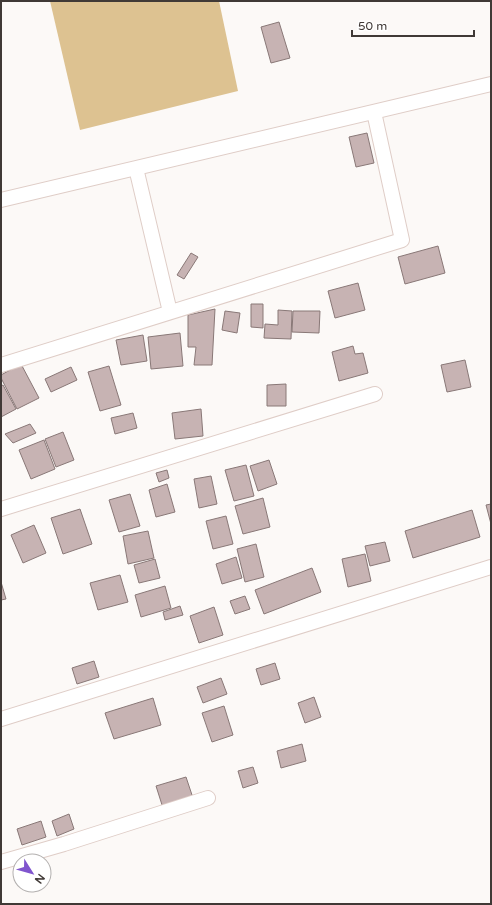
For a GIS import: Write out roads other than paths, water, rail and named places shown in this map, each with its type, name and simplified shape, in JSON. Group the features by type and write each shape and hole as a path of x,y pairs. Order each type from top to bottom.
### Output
{"street":[{"path":"1,200 491,84"},
{"path":"1,365 402,240 374,112"},
{"path":"136,168 170,312"},
{"path":"1,509 375,394"},
{"path":"1,719 491,567"},
{"path":"1,862 64,844 208,798"}]}
